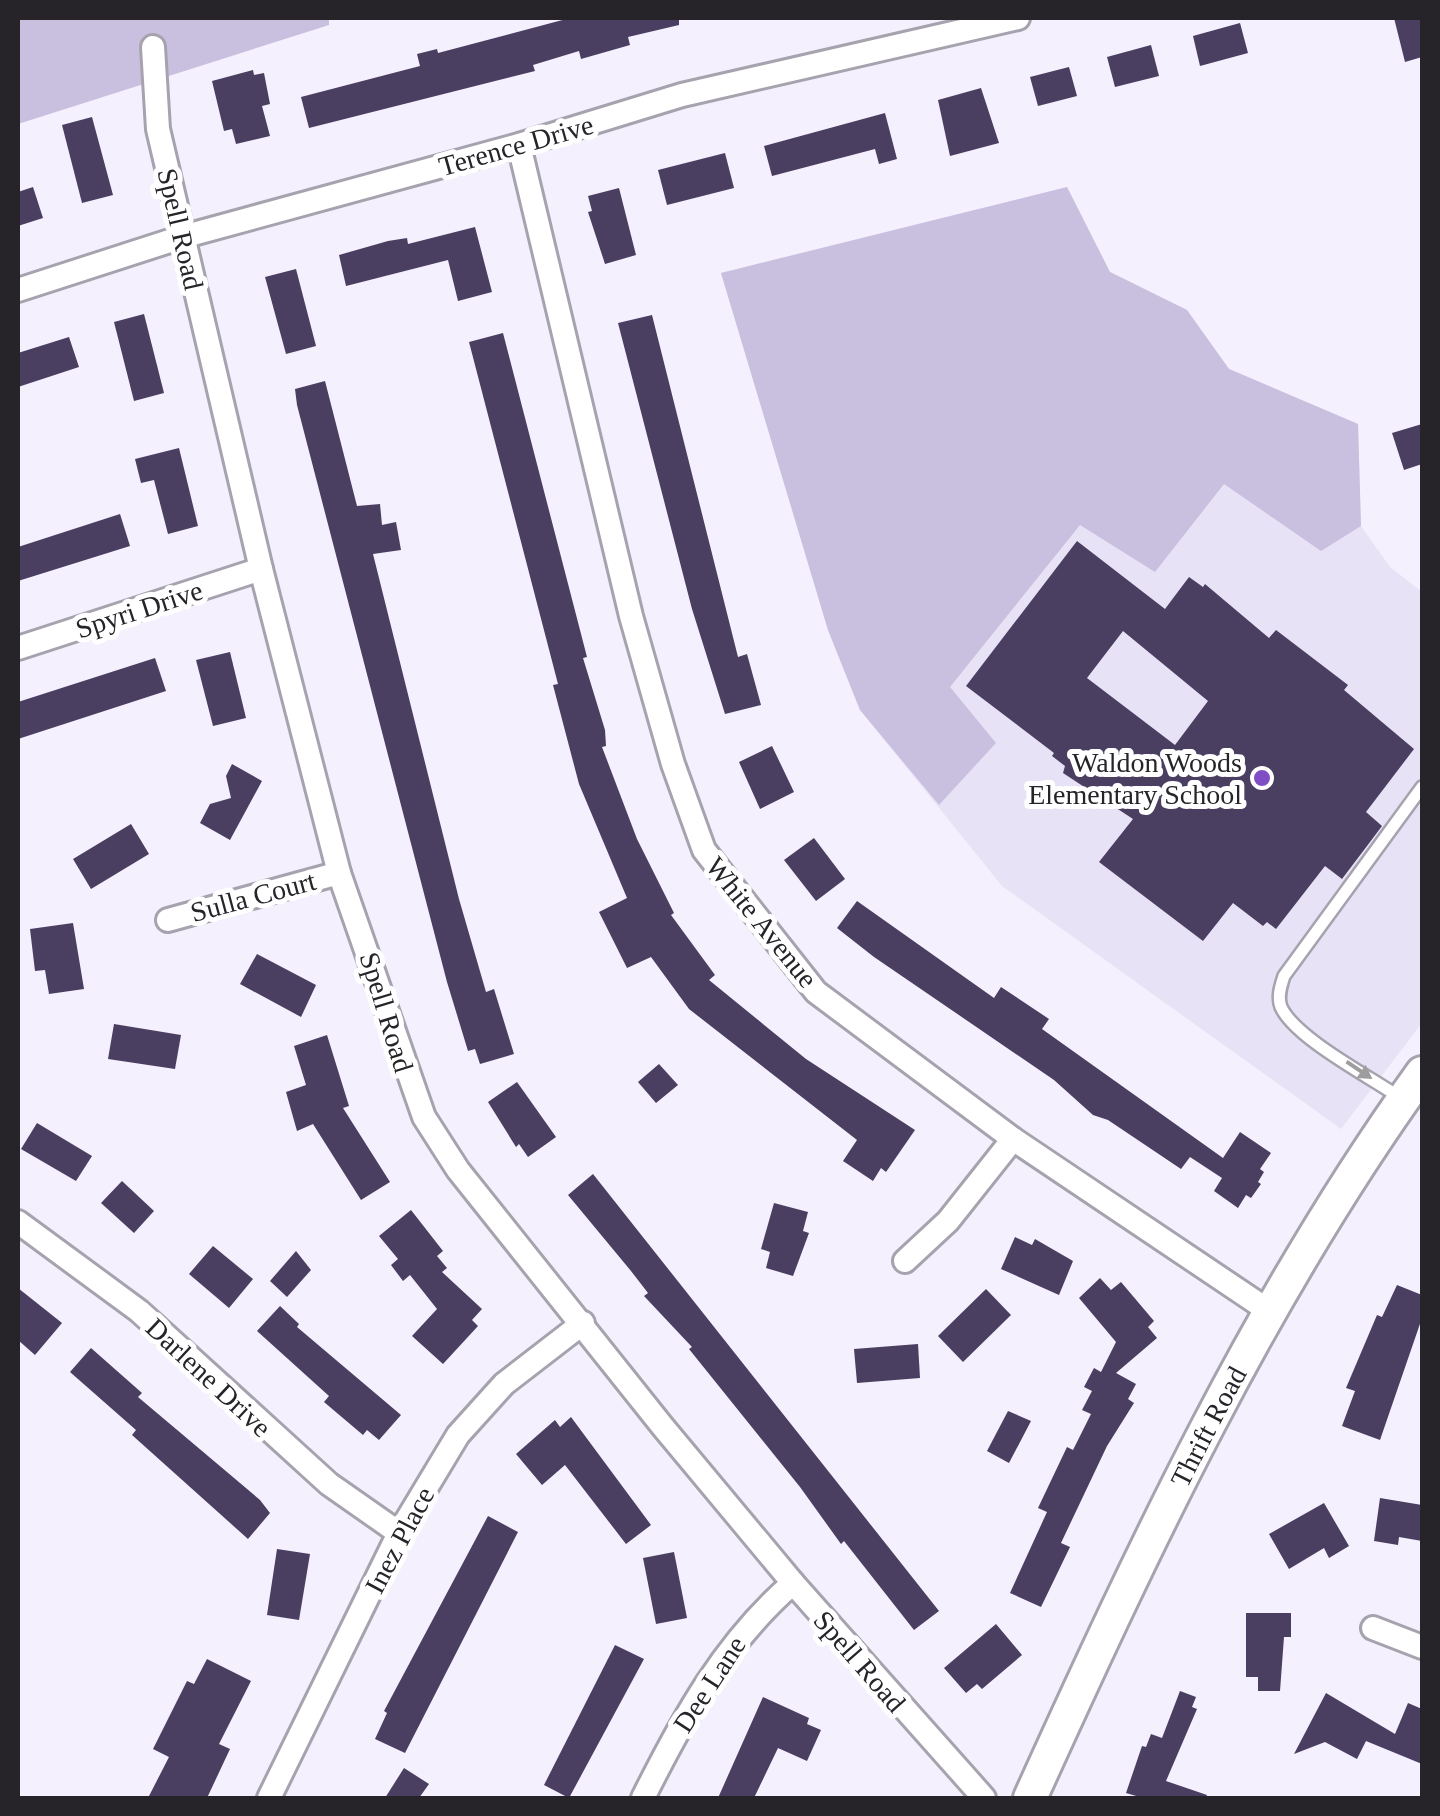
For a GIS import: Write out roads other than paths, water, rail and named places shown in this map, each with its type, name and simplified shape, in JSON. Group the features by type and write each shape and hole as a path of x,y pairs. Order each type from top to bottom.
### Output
{"street":[{"name":"Terence Drive","path":"18,290 182,237 518,145 682,95 1018,18"},
{"name":"Spell Road","path":"153,48 158,129 182,237 338,873 424,1117 458,1170 793,1583 984,1798"},
{"name":"White Avenue","path":"518,145 632,616 672,764 704,850 816,992 1013,1139 1269,1311"},
{"name":"Spyri Drive","path":"18,648 261,569"},
{"name":"Sulla Court","path":"168,920 338,873"},
{"name":"Thrift Road","path":"1030,1798 1140,1557 1269,1311 1357,1164 1413,1086"},
{"path":"904,1261 948,1220 1013,1139"},
{"name":"Darlene Drive","path":"18,1222 138,1311 329,1484 399,1533"},
{"name":"Inez Place","path":"269,1798 399,1533 476,1412 527,1364 583,1322"},
{"name":"Dee Lane","path":"643,1798 714,1670 754,1618 793,1583"},
{"path":"1373,1628 1422,1647"}],"lane":[{"path":"1413,1086 1315,1040 1294,1024 1281,1006 1284,976 1422,787"}],"place":[{"name":"Waldon Woods Elementary School","path":"1262,778"}]}
